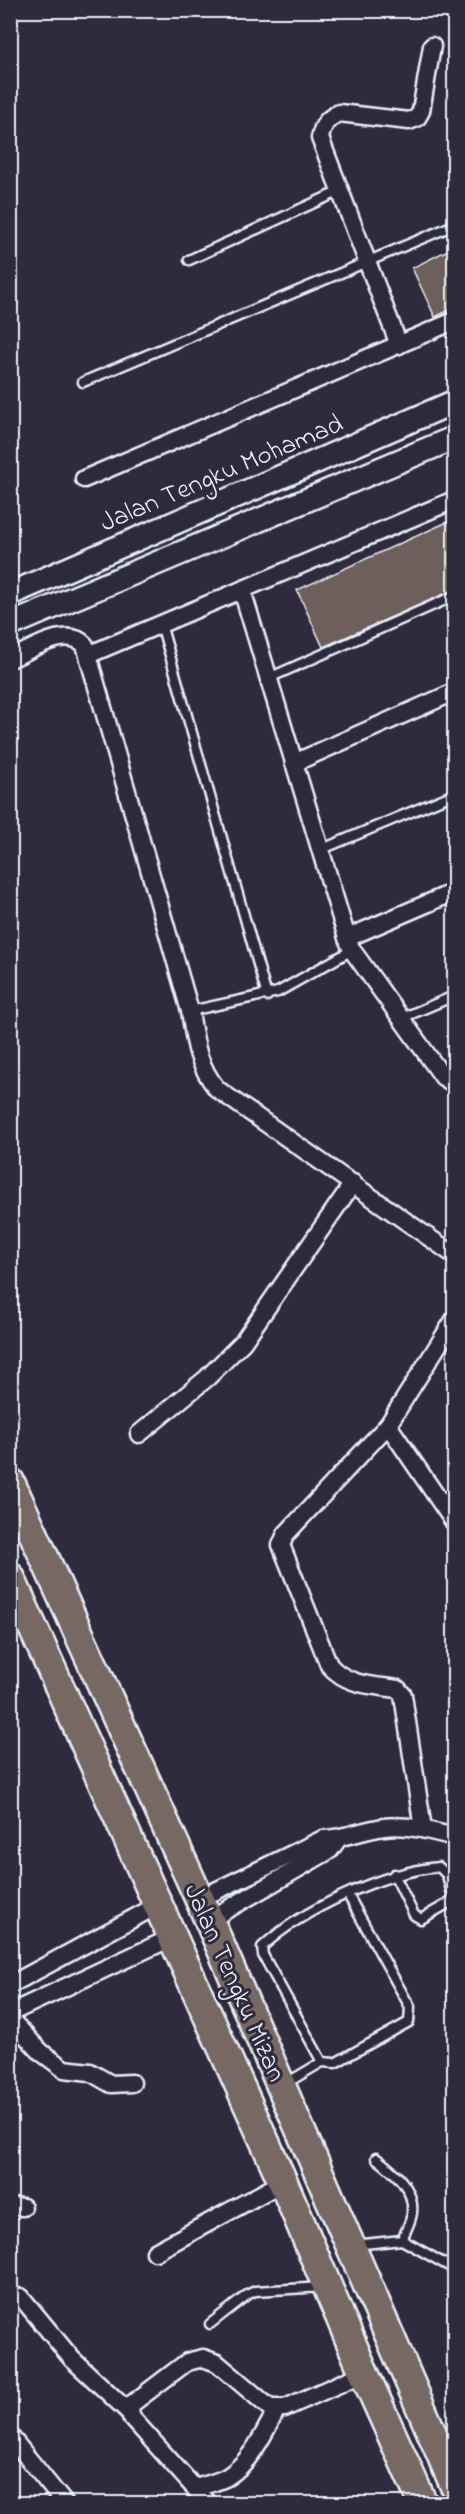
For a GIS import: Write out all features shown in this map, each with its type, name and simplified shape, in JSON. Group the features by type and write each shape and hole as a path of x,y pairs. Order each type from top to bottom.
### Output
{"highway":[{"name":"Jalan Tengku Mizan","path":"10,1482 204,1909 454,2484"},
{"name":"Jalan Tengku Mizan","path":"10,1577 283,2182 364,2373 423,2504"}],"main road":[{"name":"Jalan Tengku Mohamad","path":"10,594 454,402"},
{"path":"10,626 454,438"}],"street":[{"path":"399,345 320,138 323,125 329,117 339,113 409,121 417,118 421,111 432,46"},
{"path":"84,479 454,321"},
{"path":"88,655 454,500"},
{"path":"242,590 350,944 443,1077 454,1084"},
{"path":"10,659 71,636 80,639 85,645 190,1011 198,1058 205,1074 217,1089 454,1255"},
{"path":"294,763 454,692"},
{"path":"350,944 454,892"},
{"path":"139,1434 207,1378 243,1342 352,1183"},
{"path":"423,1829 403,1695 398,1689 346,1680 329,1665 280,1545 286,1534 388,1425 454,1320"},
{"path":"388,1425 454,1521"},
{"path":"204,1909 305,1846 323,1839 338,1839 386,1826 423,1829 454,1837"},
{"path":"204,1909 330,1850 338,1839"},
{"path":"10,1985 158,1905"},
{"path":"10,2013 173,1937"},
{"path":"10,2019 41,2052 64,2069 90,2072 111,2084 132,2083"},
{"path":"155,2252 283,2182"},
{"path":"21,2297 72,2359 130,2413 209,2504"},
{"path":"130,2413 133,2403 187,2362 196,2358 217,2363 270,2408 277,2409 285,2408 364,2373"},
{"path":"196,2488 227,2477 243,2462 256,2447 277,2409"},
{"path":"10,2436 65,2504"}],"lane":[{"path":"189,260 340,190"},
{"path":"83,382 454,225"},
{"path":"269,678 454,596"},
{"path":"161,624 267,996"},
{"path":"320,850 454,794"},
{"path":"190,1011 278,992 350,944"},
{"path":"402,1018 454,996"},
{"path":"322,2062 263,1955 262,1947 279,1931 394,1874 439,1868 447,1875 453,1898 449,1903 421,1920 414,1915 394,1874"},
{"path":"282,2086 322,2062 335,2063 409,2022 410,2007 348,1895"},
{"path":"376,2158 401,2178 409,2194 412,2212 402,2240"},
{"path":"351,2245 402,2240 454,2269"},
{"path":"210,2324 255,2291 327,2287"}],"building":[{"path":"454,247 454,308 435,317 412,268"},
{"path":"454,519 454,590 323,647 297,590"}]}
